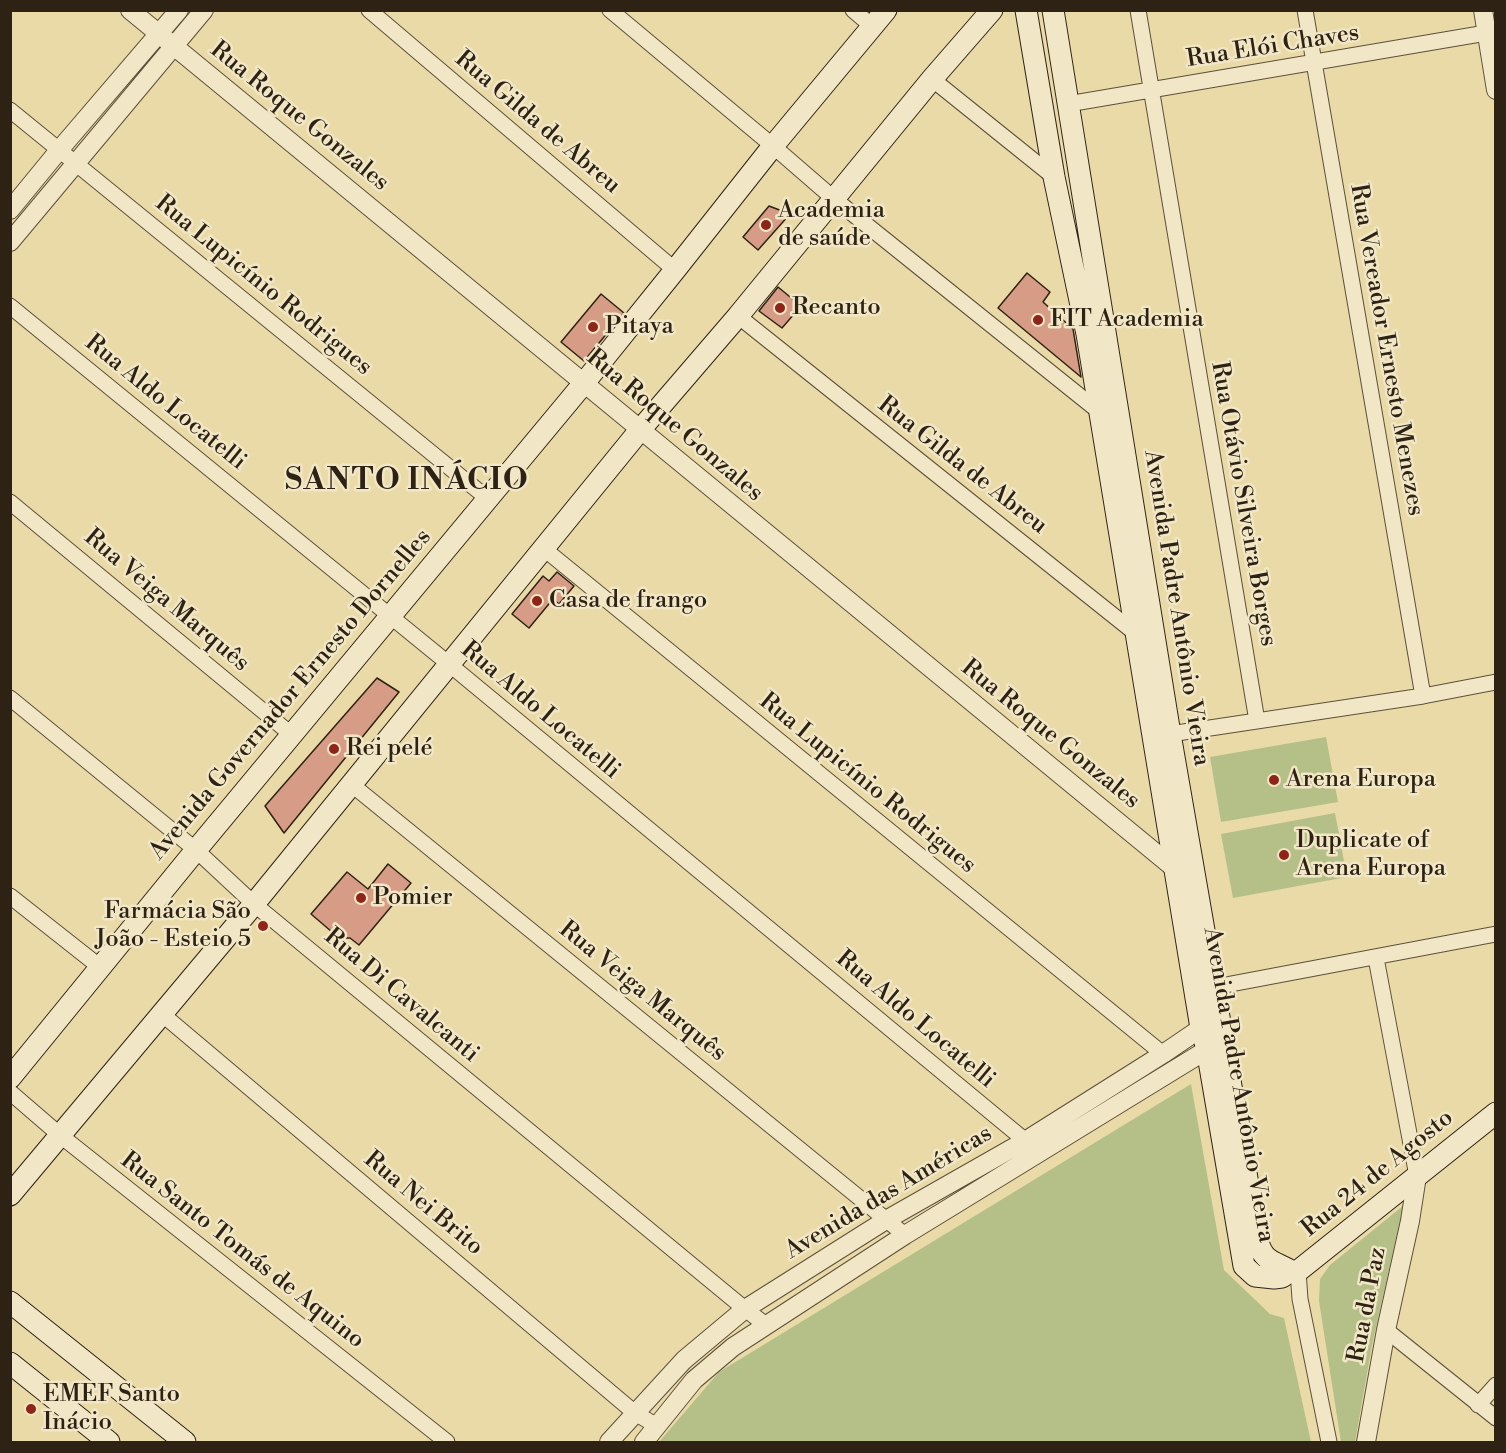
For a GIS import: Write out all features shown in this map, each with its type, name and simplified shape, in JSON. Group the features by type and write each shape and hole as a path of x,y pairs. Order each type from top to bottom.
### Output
{"main road":[{"path":"10,1195 254,904 640,430 738,316 833,198 992,10"},
{"name":"Avenida Padre Antônio Vieira","path":"1026,10 1054,177 1087,334 1136,633 1162,737 1183,867 1201,1028 1216,1045"},
{"name":"Avenida Padre Antônio Vieira","path":"1053,10 1157,651 1162,737"},
{"name":"Avenida Governador Ernesto Dornelles","path":"10,1078 389,616 584,383 773,146 879,19"},
{"name":"Avenida Padre Antônio Vieira","path":"1183,867 1215,987 1220,1017 1216,1045 1244,1266 1255,1276 1274,1278 1295,1271"},
{"name":"Rua 24 de Agosto","path":"1295,1271 1496,1113"},
{"path":"10,1302 185,1443"},
{"path":"10,1363 109,1443"}],"street":[{"name":"Rua Roque Gonzales","path":"130,10 640,430 1183,867"},
{"path":"10,210 179,10"},
{"path":"10,242 204,10"},
{"name":"Rua Gilda de Abreu","path":"369,10 675,270"},
{"path":"610,10 833,198 1100,411 1122,435"},
{"path":"853,10 879,19"},
{"name":"Rua Otávio Silveira Borges","path":"1138,10 1257,721"},
{"name":"Rua Vereador Ernesto Menezes","path":"1305,10 1423,696"},
{"path":"1483,10 1496,90"},
{"name":"Rua Elói Chaves","path":"1068,104 1486,33"},
{"path":"932,79 1054,177"},
{"name":"Rua Lupicínio Rodrigues","path":"10,110 487,498"},
{"name":"Rua Aldo Locatelli","path":"10,306 1040,1153"},
{"name":"Rua Gilda de Abreu","path":"738,316 1157,651"},
{"name":"Rua Veiga Marquês","path":"10,502 292,735"},
{"name":"Rua Lupicínio Rodrigues","path":"543,548 1163,1054"},
{"path":"1162,737 1423,696 1496,682"},
{"name":"Rua Di Cavalcanti","path":"10,699 196,850 254,904 766,1325"},
{"name":"Rua Veiga Marquês","path":"351,784 905,1235"},
{"path":"10,896 100,967"},
{"path":"1196,998 1215,987 1496,934"},
{"path":"1376,958 1417,1176"},
{"name":"Rua Nei Brito","path":"162,1014 635,1413 657,1426"},
{"name":"Avenida das Américas","path":"609,1443 684,1360 745,1309 886,1220 1025,1141 1220,1017"},
{"name":"Avenida das Américas","path":"644,1443 694,1380 733,1347 905,1235 1216,1045"},
{"name":"Rua Santo Tomás de Aquino","path":"10,1092 61,1136 447,1443"},
{"name":"Rua da Paz","path":"1366,1443 1417,1176"},
{"path":"1295,1271 1329,1443"},
{"path":"1386,1330 1496,1418"},
{"path":"1478,1405 1496,1385"}],"green space":[{"name":"Arena Europa","path":"1326,737 1338,802 1221,822 1210,757"},
{"name":"Duplicate of Arena Europa","path":"1335,813 1347,877 1233,898 1221,834"},
{"path":"1191,1084 1224,1270 1270,1314 1284,1318 1311,1442 659,1442 719,1372"},
{"path":"1409,1201 1402,1212 1372,1345 1355,1442 1341,1442 1319,1301 1320,1279 1330,1265"}],"building":[{"name":"Academia de saúde","path":"769,206 790,214 758,250 743,237"},
{"name":"FIT Academia","path":"1027,273 1050,292 1043,302 1073,329 1081,377 998,308"},
{"name":"Recanto","path":"778,287 801,306 782,328 759,311"},
{"name":"Pitaya","path":"601,294 624,313 584,361 561,342"},
{"name":"Casa de frango","path":"557,572 574,586 559,604 553,599 529,628 512,614 543,576 549,581"},
{"name":"Rei pelé","path":"377,678 399,692 284,833 265,806"},
{"name":"Pomier","path":"388,864 411,883 359,945 350,938 339,938 311,914 347,872 368,889"}],"place":[{"name":"Academia de saúde","path":"766,225"},
{"name":"Recanto","path":"780,308"},
{"name":"FIT Academia","path":"1038,320"},
{"name":"Pitaya","path":"593,327"},
{"name":"Casa de frango","path":"537,601"},
{"name":"Rei pelé","path":"334,749"},
{"name":"Arena Europa","path":"1274,780"},
{"name":"Duplicate of Arena Europa","path":"1284,855"},
{"name":"Pomier","path":"361,898"},
{"name":"Farmácia São João - Esteio 5","path":"263,926"},
{"name":"EMEF Santo Inácio","path":"31,1409"}],"district":[{"name":"SANTO INÁCIO","path":"407,482"}]}
